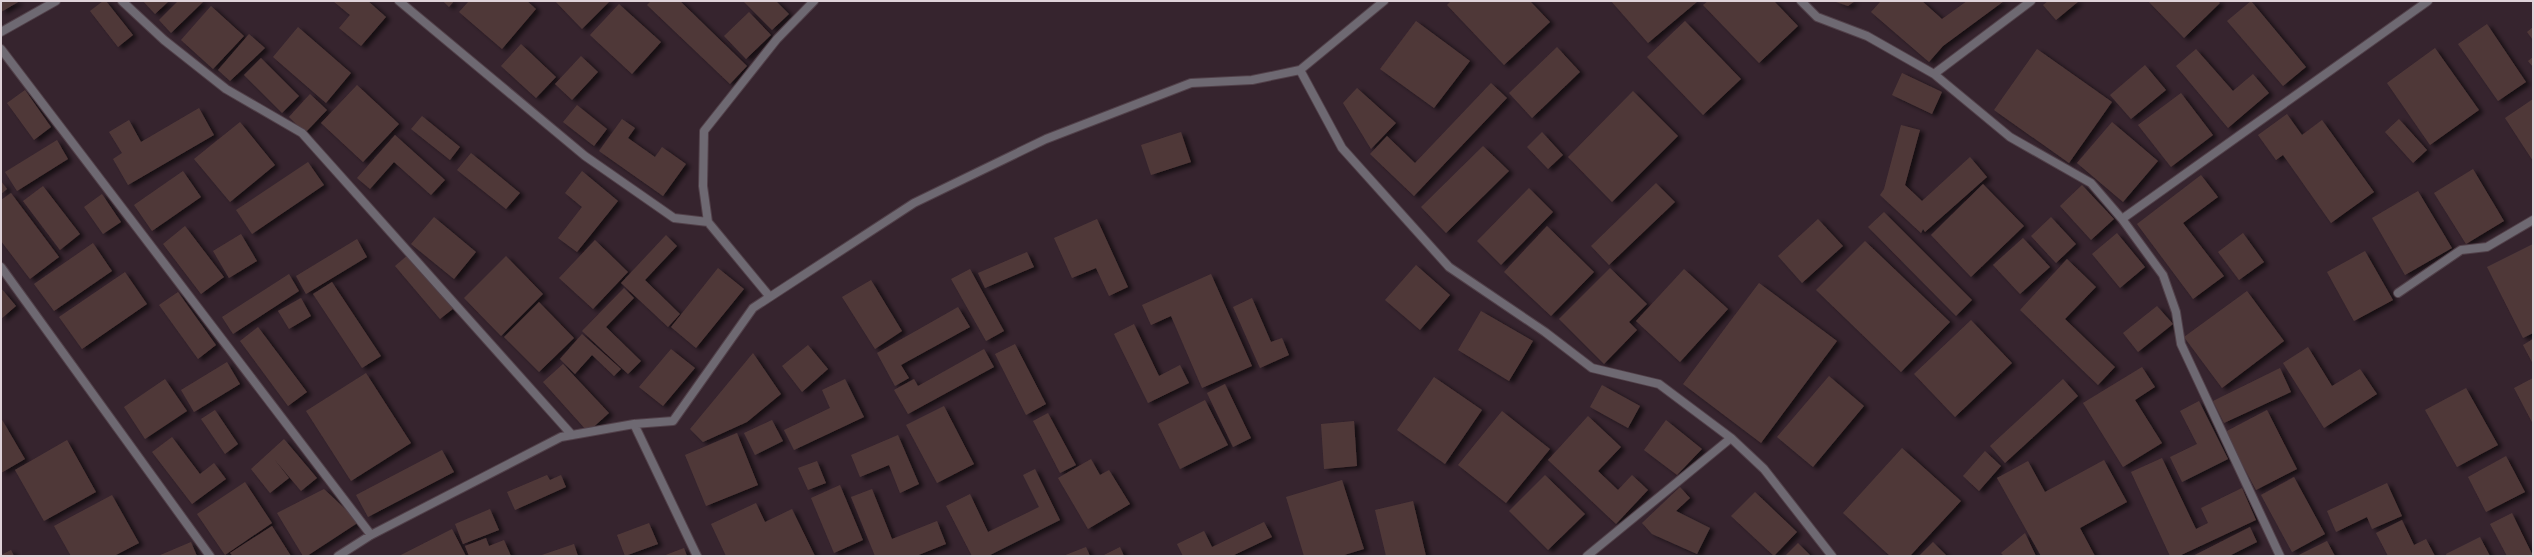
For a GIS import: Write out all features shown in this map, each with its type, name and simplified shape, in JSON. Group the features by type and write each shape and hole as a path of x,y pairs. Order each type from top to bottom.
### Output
{"street":[{"path":"1,32 56,1"},
{"path":"122,1 164,40 226,89 302,134 572,435"},
{"path":"399,1 585,156 674,218 708,222"},
{"path":"770,297 708,222 703,186 704,131 777,39 814,1"},
{"path":"338,556 371,534 561,437 634,424 673,421 753,308 914,203 1046,139 1191,83 1252,80 1300,70 1384,1"},
{"path":"1801,1 1817,17 1867,36 1934,74 2010,137 2091,184 2122,219 2163,275 2176,312 2181,344 2280,556"},
{"path":"1934,74 2031,1"},
{"path":"2122,219 2428,1"},
{"path":"1,50 371,534"},
{"path":"1300,70 1342,148 1449,266 1545,332 1592,368 1659,384 1731,438 1764,469 1832,556"},
{"path":"2398,293 2461,250 2487,247 2533,220"},
{"path":"1,267 210,556"},
{"path":"634,424 697,556"},
{"path":"1587,556 1731,438"}],"building":[{"path":"1,1 20,1 1,12"},
{"path":"103,1 106,1 133,35 118,47 90,11"},
{"path":"143,1 169,1 155,14"},
{"path":"178,1 204,1 171,33 159,20"},
{"path":"333,1 368,1 386,17 361,46 339,28 350,15"},
{"path":"443,1 454,1 449,7"},
{"path":"469,1 527,1 536,9 502,49 459,12"},
{"path":"555,1 608,1 609,2 582,29"},
{"path":"651,1 680,1 747,66 730,84 647,5"},
{"path":"743,1 776,1 789,14 772,30"},
{"path":"1451,1 1530,1 1550,22 1504,65 1447,5"},
{"path":"1611,1 1698,1 1648,43"},
{"path":"1708,1 1774,1 1798,26 1759,63 1703,5"},
{"path":"1833,1 1855,1 1848,6"},
{"path":"1881,1 1922,1 1942,19 1967,1 2004,1 1943,46 1929,62 1871,12"},
{"path":"2048,1 2079,1 2056,20 2043,5"},
{"path":"2148,1 2218,1 2220,3 2184,38"},
{"path":"2251,1 2306,67 2283,86 2227,21"},
{"path":"619,4 661,42 632,74 590,35"},
{"path":"211,6 244,36 213,69 181,40"},
{"path":"749,12 771,35 746,59 724,36"},
{"path":"1416,21 1470,61 1434,108 1380,69"},
{"path":"1685,21 1741,79 1703,115 1647,57"},
{"path":"2487,24 2526,82 2498,101 2458,44"},
{"path":"298,27 351,73 326,103 273,57"},
{"path":"2533,27 2533,40 2527,32"},
{"path":"249,34 265,48 230,81 218,70"},
{"path":"521,44 556,77 536,98 501,66"},
{"path":"1557,47 1580,72 1532,118 1509,93"},
{"path":"2435,48 2479,110 2430,145 2387,83"},
{"path":"2037,49 2112,102 2069,163 1994,110"},
{"path":"2196,49 2233,91 2253,74 2269,93 2228,128 2176,66"},
{"path":"581,56 598,72 572,100 555,84"},
{"path":"2533,57 2533,67 2528,61"},
{"path":"261,58 299,96 282,113 244,75"},
{"path":"2145,65 2166,90 2131,119 2110,95"},
{"path":"1902,73 1942,92 1932,114 1892,95"},
{"path":"1491,83 1507,98 1414,196 1370,154 1387,136 1415,163"},
{"path":"357,85 399,124 363,162 321,123"},
{"path":"1357,88 1396,123 1371,149 1343,103"},
{"path":"25,90 51,127 34,140 7,103"},
{"path":"1633,91 1678,136 1612,202 1568,157"},
{"path":"2181,93 2213,135 2171,167 2138,125"},
{"path":"310,94 327,110 305,133 289,117"},
{"path":"2533,99 2533,161 2505,118"},
{"path":"577,105 607,129 594,146 563,122"},
{"path":"199,108 214,135 128,185 113,159 122,153 109,132 129,120 141,142"},
{"path":"2287,114 2302,135 2322,120 2374,192 2331,223 2283,155 2276,160 2258,135"},
{"path":"422,116 460,147 450,160 411,129"},
{"path":"622,119 635,128 628,138 655,157 662,147 686,164 663,196 599,151"},
{"path":"2399,119 2427,150 2413,163 2385,132"},
{"path":"240,122 275,165 230,202 194,159"},
{"path":"2112,122 2158,161 2123,202 2077,163"},
{"path":"1901,125 1920,130 1905,185 1922,201 1970,157 1987,177 1925,232 1923,229 1921,233 1880,195 1884,189"},
{"path":"1181,132 1191,162 1151,175 1141,145"},
{"path":"1542,132 1563,155 1548,169 1527,147"},
{"path":"395,135 445,180 431,195 394,162 370,189 357,178"},
{"path":"57,140 68,159 17,191 5,172"},
{"path":"1483,146 1509,171 1446,233 1421,207"},
{"path":"471,153 520,193 506,209 457,170"},
{"path":"308,162 324,185 252,234 236,210"},
{"path":"2473,169 2504,221 2466,244 2434,193"},
{"path":"183,171 201,197 152,231 134,205"},
{"path":"582,171 618,201 577,252 558,238 582,207 565,193"},
{"path":"2201,175 2218,197 2183,223 2224,276 2193,299 2137,224"},
{"path":"1,181 7,189 1,194"},
{"path":"1656,183 1675,202 1609,265 1591,246"},
{"path":"1983,184 2024,226 1971,277 1931,235"},
{"path":"2082,185 2114,219 2091,240 2060,206"},
{"path":"43,186 80,234 60,250 23,201"},
{"path":"1529,188 1553,212 1501,265 1477,241"},
{"path":"2418,191 2452,248 2405,275 2372,218"},
{"path":"11,193 59,257 30,279 1,241 1,200"},
{"path":"102,194 121,222 103,234 84,207"},
{"path":"1884,212 1972,300 1956,316 1868,227"},
{"path":"434,217 476,252 454,279 411,244"},
{"path":"2051,217 2076,244 2056,263 2031,236"},
{"path":"1097,219 1128,287 1109,296 1096,268 1072,278 1054,238"},
{"path":"1818,219 1843,246 1802,283 1778,256"},
{"path":"185,226 224,277 201,294 163,244"},
{"path":"1547,226 1594,272 1551,316 1504,272"},
{"path":"2117,233 2145,267 2120,288 2092,254"},
{"path":"2243,233 2264,262 2239,280 2218,252"},
{"path":"241,234 257,261 229,278 213,251"},
{"path":"666,235 677,246 645,280 680,314 668,327 621,283"},
{"path":"2023,238 2050,267 2020,294 1993,265"},
{"path":"357,239 367,257 306,294 296,276"},
{"path":"595,240 628,272 593,309 559,278"},
{"path":"1865,241 1950,322 1901,372 1816,290"},
{"path":"93,243 112,271 54,311 34,284"},
{"path":"2533,244 2533,333 2523,338 2487,267"},
{"path":"2365,251 2393,300 2354,321 2327,272"},
{"path":"1027,252 1034,267 985,288 978,273"},
{"path":"409,254 454,308 440,319 395,266"},
{"path":"506,256 543,294 501,336 464,298"},
{"path":"2067,259 2096,287 2065,319 2115,367 2098,385 2020,310"},
{"path":"1416,265 1450,295 1420,330 1385,300"},
{"path":"718,268 744,289 696,348 671,327"},
{"path":"1610,268 1647,304 1629,322 1637,330 1604,364 1559,319"},
{"path":"970,269 1004,331 986,341 951,279"},
{"path":"1684,269 1728,309 1680,362 1636,321"},
{"path":"125,272 147,304 82,349 59,317"},
{"path":"289,274 299,291 233,334 222,317"},
{"path":"1211,274 1252,366 1202,388 1171,316 1151,325 1142,305"},
{"path":"871,280 902,331 875,349 842,297"},
{"path":"332,282 381,356 362,368 313,294"},
{"path":"1759,283 1837,341 1761,443 1683,384"},
{"path":"1,288 16,306 1,319"},
{"path":"624,288 634,298 606,327 641,361 628,374 582,331"},
{"path":"2247,291 2284,341 2222,388 2184,337"},
{"path":"178,292 216,345 198,359 159,305"},
{"path":"301,298 311,316 289,329 278,311"},
{"path":"1252,298 1271,342 1282,338 1289,355 1260,368 1233,307"},
{"path":"539,302 574,338 539,372 504,337"},
{"path":"2157,306 2173,324 2138,352 2123,333"},
{"path":"958,307 970,327 901,365 909,378 895,386 877,353"},
{"path":"1481,311 1533,341 1509,381 1458,350"},
{"path":"1971,320 2012,363 1955,417 1914,374"},
{"path":"1134,324 1159,376 1180,365 1189,383 1148,403 1114,334"},
{"path":"258,327 307,392 288,406 240,341"},
{"path":"582,334 621,369 614,376 592,355 575,374 560,359"},
{"path":"2533,339 2533,364 2523,345"},
{"path":"1015,344 1046,404 1026,415 995,354"},
{"path":"808,345 828,369 802,392 782,366"},
{"path":"2308,347 2332,386 2360,369 2377,394 2324,428 2283,363"},
{"path":"671,349 695,368 663,406 639,387"},
{"path":"984,349 994,367 908,414 894,390 914,379 918,386"},
{"path":"753,353 781,394 747,422 703,442 690,429"},
{"path":"227,362 240,384 194,412 181,390"},
{"path":"563,364 609,413 588,432 543,382"},
{"path":"2142,367 2155,387 2135,400 2162,443 2123,467 2083,403"},
{"path":"2280,368 2291,392 2224,423 2213,401"},
{"path":"366,373 411,443 351,481 306,411"},
{"path":"1829,376 1864,406 1813,467 1777,437"},
{"path":"1434,377 1482,410 1445,464 1397,430"},
{"path":"2533,378 2533,424 2514,388"},
{"path":"165,379 187,411 145,439 124,407"},
{"path":"845,379 864,417 794,450 784,430 830,408 822,390"},
{"path":"2063,379 2078,396 2005,463 1990,446"},
{"path":"1225,384 1251,438 1233,447 1207,393"},
{"path":"1602,385 1640,406 1628,428 1590,407"},
{"path":"2466,388 2498,445 2457,467 2425,410"},
{"path":"1205,400 1228,445 1180,469 1158,424"},
{"path":"2199,401 2228,459 2182,482 2170,457 2197,444 2180,411"},
{"path":"944,406 974,464 937,483 906,425"},
{"path":"215,410 238,444 225,454 201,419"},
{"path":"2267,410 2297,469 2256,490 2225,432"},
{"path":"1502,411 1550,449 1506,503 1458,465"},
{"path":"1048,413 1076,465 1060,473 1033,421"},
{"path":"1588,416 1621,447 1598,471 1618,490 1632,475 1648,490 1616,524 1548,460"},
{"path":"1,418 25,459 1,473"},
{"path":"772,420 783,441 755,455 744,433"},
{"path":"1666,420 1702,449 1677,475 1644,450"},
{"path":"1354,421 1357,466 1324,469 1321,424"},
{"path":"737,433 758,485 706,506 685,455"},
{"path":"898,435 919,484 900,493 889,465 860,477 851,455"},
{"path":"172,437 200,474 214,463 226,479 192,504 152,452"},
{"path":"284,439 317,478 301,491 274,459 289,478 270,493 251,469"},
{"path":"67,440 96,492 44,521 15,470"},
{"path":"1902,448 1961,501 1910,556 1890,556 1843,513"},
{"path":"442,450 454,472 368,517 356,495"},
{"path":"1985,451 2001,466 1979,491 1963,476"},
{"path":"2506,456 2525,492 2486,512 2468,477"},
{"path":"2162,458 2196,529 2208,523 2201,508 2242,488 2256,520 2179,556 2170,556 2131,472"},
{"path":"1091,459 1100,475 1109,470 1130,504 1088,529 1058,478"},
{"path":"2104,460 2127,502 2080,528 2095,556 2041,556 1997,478 2028,461 2045,492"},
{"path":"817,461 826,483 808,490 798,468"},
{"path":"1035,469 1060,520 988,556 972,556 946,506 970,494 988,532 1039,507 1023,475"},
{"path":"547,475 550,480 561,475 566,487 515,510 507,492"},
{"path":"1545,475 1585,514 1548,550 1509,511"},
{"path":"2294,477 2325,534 2292,552 2261,495"},
{"path":"1342,480 1364,549 1341,556 1304,556 1286,497"},
{"path":"245,482 272,523 225,555 197,514"},
{"path":"2387,483 2402,516 2372,529 2367,517 2336,532 2327,511"},
{"path":"840,485 863,540 834,553 811,498"},
{"path":"1680,487 1690,498 1676,511 1710,528 1697,554 1652,534 1642,523"},
{"path":"324,489 359,522 307,556 303,556 277,513"},
{"path":"872,489 892,539 937,521 946,544 916,556 875,556 851,497"},
{"path":"1755,492 1797,532 1774,556 1731,516"},
{"path":"112,495 139,543 114,556 71,556 54,526"},
{"path":"1413,501 1426,556 1386,556 1375,510"},
{"path":"756,503 765,522 792,509 815,556 726,556 711,524"},
{"path":"490,509 499,530 463,544 455,524"},
{"path":"2512,513 2533,556 2507,556 2490,524"},
{"path":"2402,520 2414,545 2426,539 2435,556 2388,556 2376,533"},
{"path":"1264,522 1272,537 1232,556 1183,556 1177,544 1204,531 1212,547"},
{"path":"649,523 658,544 625,556 617,535"},
{"path":"272,526 291,556 233,556 230,553"},
{"path":"2250,527 2257,542 2229,556 2193,556"},
{"path":"452,529 466,556 399,556"},
{"path":"2025,533 2036,556 2004,556 2001,553"},
{"path":"2480,537 2490,556 2447,556 2446,554"},
{"path":"486,538 489,546 504,540 511,556 469,556 465,546"},
{"path":"2327,541 2335,556 2297,556"},
{"path":"191,542 197,556 158,556"},
{"path":"1933,542 1947,556 1919,556"},
{"path":"1798,543 1811,556 1785,556"},
{"path":"574,544 578,556 539,556"},
{"path":"1086,547 1090,556 1063,556"},
{"path":"1120,547 1124,556 1102,556"},
{"path":"684,548 687,556 663,556"},
{"path":"11,550 14,556 1,556 1,555"}]}
